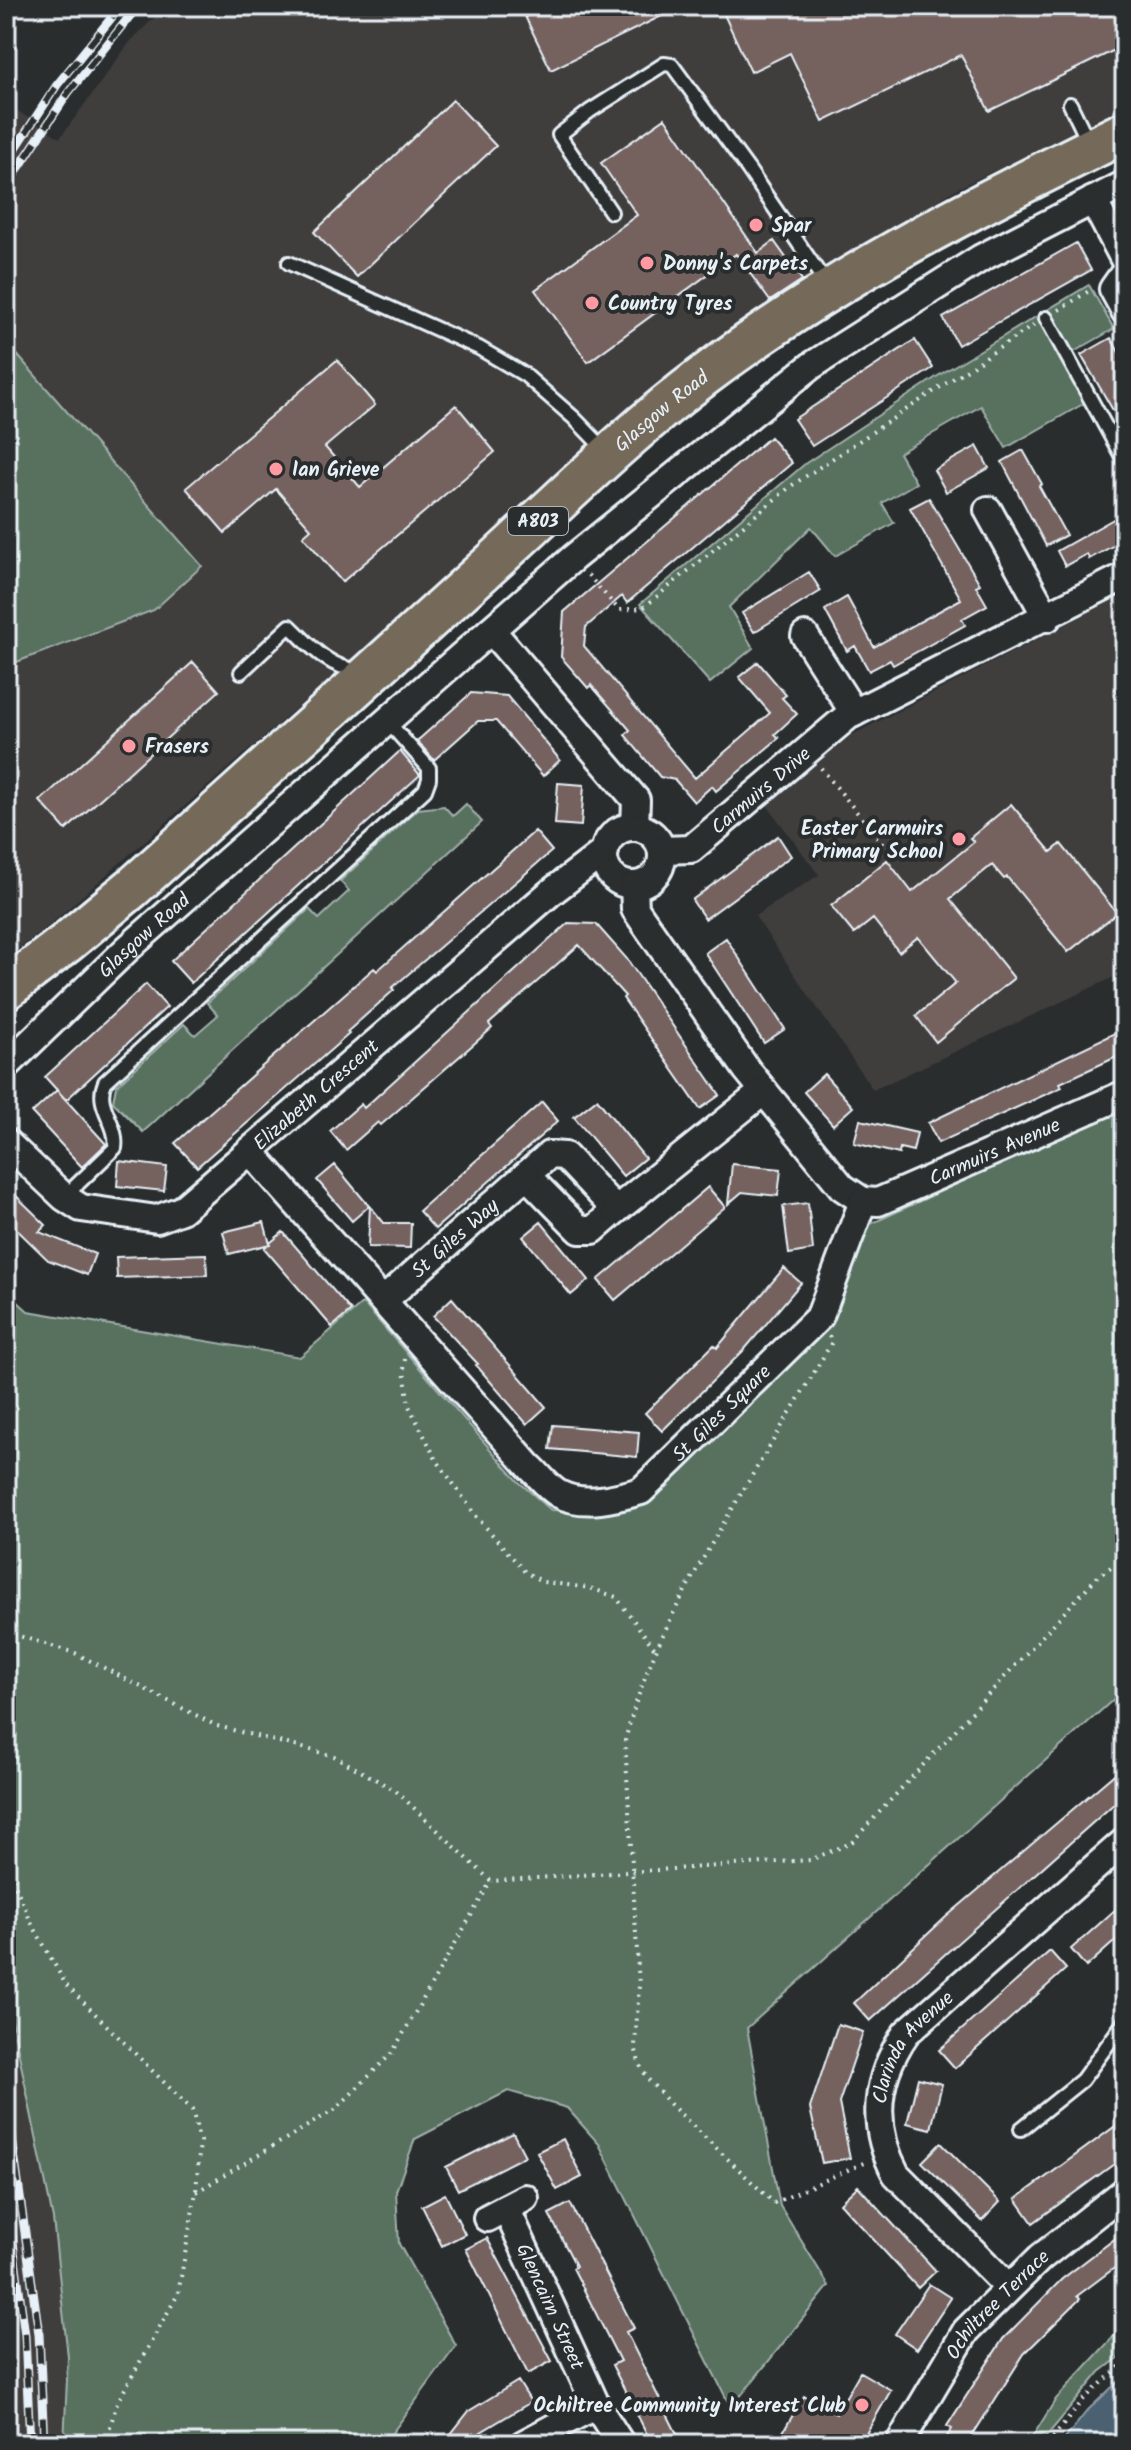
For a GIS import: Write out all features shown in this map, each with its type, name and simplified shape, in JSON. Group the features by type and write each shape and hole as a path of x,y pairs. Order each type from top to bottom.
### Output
{"main road":[{"name":"Glasgow Road","path":"6,989 121,897 704,375 880,260 1002,192 1108,140"}],"street":[{"name":"Glasgow Road","path":"6,1066 127,949 573,558 811,366 981,258 1125,184"},
{"path":"1093,200 1125,261"},
{"path":"1125,272 1113,289 1125,311"},
{"path":"987,511 1047,618"},
{"name":"Carmuirs Drive","path":"662,850 691,849 854,713 1125,576"},
{"path":"491,630 636,800 635,827"},
{"path":"804,637 854,713"},
{"path":"257,776 286,810"},
{"path":"635,827 653,835 662,850 659,870 645,883 634,886 624,884 609,872 605,851 608,841 618,832 635,827"},
{"name":"Elizabeth Crescent","path":"6,1142 64,1197 81,1208 157,1219 181,1210 550,893 605,851"},
{"path":"634,886 635,909 764,1091 842,1187 863,1201"},
{"path":"526,1175 580,1230 593,1230 764,1091"},
{"name":"Carmuirs Avenue","path":"863,1201 878,1202 1125,1094"},
{"name":"St Giles Square","path":"250,1151 530,1467 558,1494 583,1501 615,1498 641,1491 820,1316 863,1201"},
{"name":"St Giles Way","path":"384,1300 549,1155 565,1156 616,1210"},
{"name":"Clarinda Avenue","path":"1008,2287 896,2174 885,2153 878,2114 882,2086 890,2057 906,2033 1125,1841"},
{"name":"Ochiltree Terrace","path":"899,2444 966,2331 1008,2287 1125,2191"},
{"name":"Glencairn Street","path":"506,2208 596,2405 621,2444"},
{"path":"523,2444 596,2405"}],"lane":[{"path":"611,212 559,135 590,111 664,64 672,65 831,291"},
{"path":"1070,104 1108,140"},
{"path":"289,263 502,361 525,375 574,418 610,456"},
{"path":"1046,318 1125,462"},
{"path":"241,672 290,626 318,655 352,670 372,672"},
{"path":"64,1197 115,1148 115,1132 101,1103 100,1094 105,1082 425,790 429,768 387,721"},
{"path":"1021,2129 1082,2080 1125,2021"}],"path":[{"path":"573,558 619,610 643,608 791,486 983,357 1099,285"},
{"path":"807,751 886,848"},
{"path":"820,1316 832,1342 683,1591 655,1649 625,1741 639,1986 635,2046 647,2078 671,2105 774,2203 885,2153"},
{"path":"409,1329 404,1370 409,1406 436,1459 476,1516 525,1572 543,1582 590,1588 616,1597 655,1649"},
{"path":"6,1632 75,1653 217,1726 334,1756 396,1791 491,1881 633,1873 810,1860 851,1843 1097,1577 1125,1557"},
{"path":"6,1864 30,1920 66,1985 192,2110 200,2141 196,2192 178,2294 117,2403 105,2444"},
{"path":"196,2192 336,2109 392,2053 491,1881"},
{"path":"1048,2444 1084,2399 1125,2362"}],"shaded area":[{"path":"166,6 1125,6 1125,108 958,188 774,300 684,368 46,928 6,958 6,666 154,610 202,566 6,342 6,113 11,107 60,138 130,42"},
{"name":"Easter Carmuirs Primary School","path":"1125,594 1125,972 873,1090 755,916 819,875 766,804 852,735"},
{"path":"6,1992 53,2219 68,2357 64,2444 6,2444"}],"green space":[{"path":"1089,285 1114,329 1072,353 1097,396 1006,448 981,406 899,453 916,483 882,503 894,523 835,556 811,527 729,607 753,648 710,683 640,604 806,463 944,372"},
{"path":"6,342 202,566 154,610 6,666"},
{"path":"466,804 482,822 143,1132 113,1102 116,1086 184,1024 195,1035 218,1015 207,1003 309,909 319,919 349,891 340,881 418,809 444,806 453,816"},
{"path":"1115,1110 1125,1124 1125,1689 747,2028 780,2206 829,2286 731,2408 599,2144 567,2108 508,2091 415,2139 396,2191 399,2244 456,2346 384,2444 64,2444 68,2357 53,2219 6,1992 6,1291 28,1311 300,1357 363,1303 519,1482 551,1510 586,1512 637,1504 829,1319 862,1228"},
{"path":"1125,2324 1125,2353 1100,2372 1040,2444 1028,2444 1056,2399"}],"water":[{"path":"1125,2375 1125,2444 1061,2444 1087,2411"}],"building":[{"path":"520,6 682,6 551,70"},
{"path":"720,6 1125,6 1125,45 989,111 961,55 823,122 790,53 751,72"},
{"path":"453,100 496,146 357,277 314,232"},
{"path":"665,118 758,253 774,241 802,280 770,301 736,254 588,362 535,290 637,215 601,163"},
{"path":"1076,243 1091,270 958,345 943,318"},
{"path":"1111,338 1125,363 1125,431 1081,355"},
{"path":"915,340 933,368 812,446 794,419"},
{"name":"Ian Grieve","path":"337,360 375,405 325,447 360,487 456,405 495,452 342,582 303,536 311,529 276,489 225,533 186,488"},
{"path":"770,437 792,463 627,603 622,596 586,627 584,646 695,778 770,713 739,677 758,662 786,695 782,698 797,714 775,734 779,738 716,791 712,786 694,802 675,780 660,777 625,735 630,730 591,685 588,688 561,657 564,612"},
{"path":"977,446 989,468 946,492 934,470"},
{"path":"1023,450 1066,535 1046,546 1002,462"},
{"path":"929,498 980,584 976,586 987,605 962,619 965,625 893,665 890,660 869,671 855,646 847,651 825,610 847,597 874,647 961,599 910,508"},
{"path":"1117,517 1125,531 1125,539 1089,559 1087,554 1065,566 1057,551"},
{"path":"809,572 821,591 754,632 742,613"},
{"name":"Frasers","path":"193,662 219,691 66,830 40,801"},
{"path":"471,693 507,696 560,760 543,776 496,721 478,721 434,760 417,741"},
{"path":"400,751 420,775 191,983 171,961"},
{"path":"558,783 584,785 581,826 555,824"},
{"path":"1011,804 1051,852 1061,844 1117,913 1068,952 1007,877 1004,879 992,865 950,899 1014,978 936,1042 916,1016 956,983 918,937 899,952 873,919 854,934 831,906 887,860 912,892 974,842 970,838"},
{"path":"535,831 552,851 392,988 394,990 347,1032 349,1034 197,1167 175,1143"},
{"path":"778,836 791,856 705,919 692,900"},
{"path":"568,923 596,924 627,959 720,1095 700,1109 623,998 625,996 579,945 489,1024 492,1028 381,1125 378,1122 346,1150 330,1131 361,1104 364,1108"},
{"path":"726,938 785,1029 764,1043 705,953"},
{"path":"146,984 167,1007 66,1100 45,1077"},
{"path":"1125,1028 1125,1053 1060,1083 1062,1087 938,1143 928,1123"},
{"path":"824,1074 853,1107 833,1125 804,1092"},
{"path":"57,1090 106,1144 82,1167 32,1113"},
{"path":"597,1099 645,1158 623,1176 574,1117"},
{"path":"542,1102 558,1121 435,1229 419,1211"},
{"path":"860,1120 917,1133 913,1151 900,1148 899,1154 854,1143"},
{"path":"119,1161 167,1167 164,1191 117,1186"},
{"path":"732,1164 781,1169 778,1196 742,1192 728,1204"},
{"path":"335,1165 369,1206 352,1221 317,1180"},
{"path":"6,1186 46,1225 39,1232 95,1254 87,1275 48,1260 6,1219"},
{"path":"708,1187 725,1207 615,1300 598,1280"},
{"path":"808,1203 813,1250 789,1254 783,1206"},
{"path":"370,1206 384,1223 411,1223 410,1248 368,1247"},
{"path":"264,1222 270,1244 229,1254 223,1232"},
{"path":"541,1222 589,1280 571,1295 523,1237"},
{"path":"283,1232 351,1311 332,1327 264,1248"},
{"path":"206,1254 207,1275 117,1278 116,1257"},
{"path":"784,1268 801,1283 745,1349 662,1431 645,1413 714,1345 717,1348"},
{"path":"452,1298 546,1407 527,1424 478,1364 433,1316"},
{"path":"553,1425 639,1432 637,1457 550,1449"},
{"path":"1125,1765 1125,1794 870,2021 854,2003 946,1917"},
{"path":"1125,1901 1125,1932 1086,1967 1071,1949"},
{"path":"1050,1951 1066,1969 955,2068 939,2050"},
{"path":"838,2024 863,2032 839,2103 850,2158 822,2163 810,2108"},
{"path":"918,2078 942,2084 931,2129 907,2123"},
{"path":"1125,2119 1125,2156 1033,2223 1016,2199"},
{"path":"513,2133 525,2156 458,2190 446,2167"},
{"path":"563,2139 582,2177 557,2190 537,2152"},
{"path":"941,2143 1000,2202 982,2221 922,2162"},
{"path":"858,2186 936,2271 918,2288 840,2203"},
{"path":"445,2194 465,2234 442,2246 422,2206"},
{"path":"570,2203 634,2328 626,2332 682,2444 652,2444 612,2365 620,2361 549,2214"},
{"path":"1125,2231 1125,2260 1077,2296 1080,2299 1024,2354 967,2444 942,2444 952,2429 947,2426 1003,2339 1062,2279"},
{"path":"487,2238 552,2361 528,2374 466,2249"},
{"path":"929,2284 951,2298 917,2349 895,2334"},
{"name":"Ochiltree Community Interest Club","path":"860,2372 891,2390 860,2444 776,2444 804,2396 836,2414"},
{"path":"518,2381 531,2402 481,2432 472,2444 443,2444 469,2411"}],"railway":[{"path":"6,163 57,85 121,6"},
{"path":"6,187 68,93 138,6"},
{"path":"6,2095 39,2334 44,2444"},
{"path":"6,2190 25,2335 30,2444"}],"place":[{"name":"Spar","path":"756,225"},
{"name":"Donny's Carpets","path":"647,263"},
{"name":"Country Tyres","path":"592,303"},
{"name":"Ian Grieve","path":"276,469"},
{"name":"Frasers","path":"129,746"},
{"name":"Easter Carmuirs Primary School","path":"959,839"},
{"name":"Ochiltree Community Interest Club","path":"862,2405"}]}
